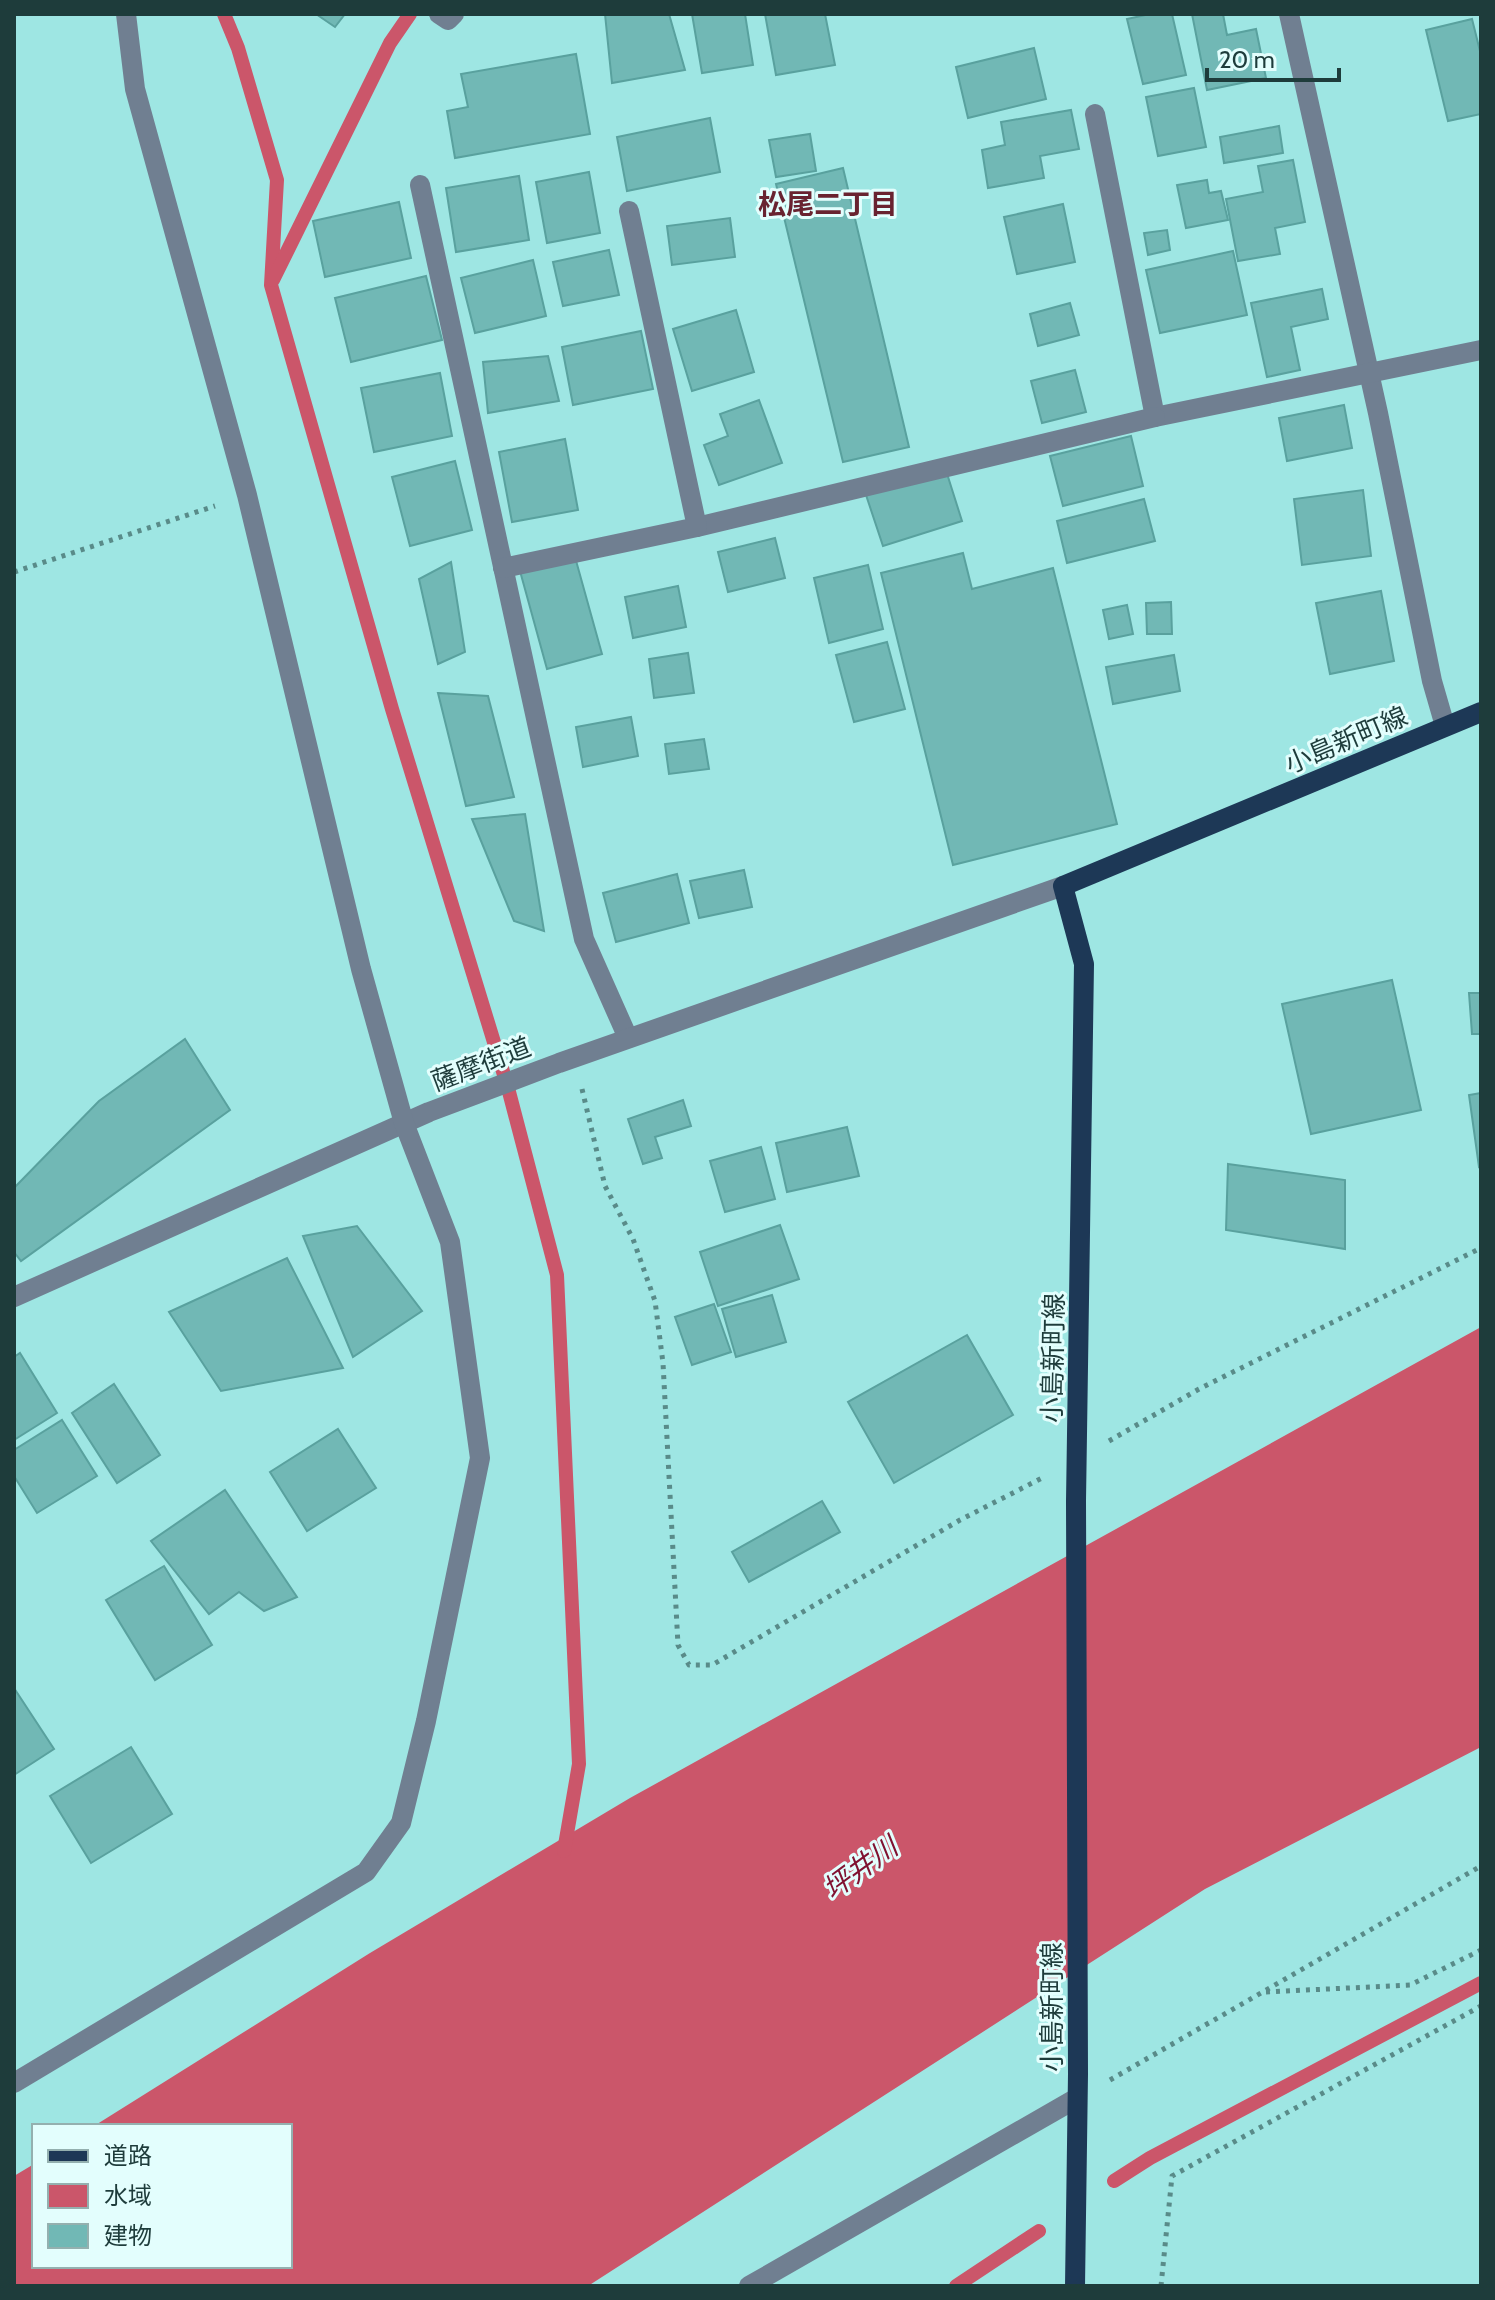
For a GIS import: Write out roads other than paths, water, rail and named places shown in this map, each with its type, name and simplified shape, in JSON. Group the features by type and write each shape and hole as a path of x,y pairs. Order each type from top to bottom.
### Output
{"main road":[{"name":"小島新町線","path":"1075,2286 1078,2074 1076,1501 1084,964 1063,886 1481,712"}],"street":[{"path":"14,2083 366,1872 401,1823 426,1721 480,1458 450,1242 404,1123 361,969 247,495 135,89 126,14"},
{"path":"439,14 448,20 454,14"},
{"path":"1289,14 1370,375 1432,681 1445,726"},
{"path":"1095,114 1155,417"},
{"path":"420,185 584,939 628,1038"},
{"path":"629,211 697,527"},
{"path":"503,568 697,527 1155,417 1481,350"},
{"name":"薩摩街道","path":"14,1297 429,1112 568,1059 1063,886"},
{"path":"749,2286 1077,2098"}],"water":[{"name":"坪井川","path":"1481,1327 1481,1747 1205,1889 588,2286 14,2286 14,2176 32,2165 32,2268 292,2268 292,2124 97,2124 370,1953 630,1798"}],"waterway":[{"path":"224,14 238,48 277,180 271,285 392,709 508,1088 557,1275 579,1764 564,1851"},
{"path":"273,280 390,43 410,14"},
{"path":"1114,2181 1150,2158 1481,1983"},
{"path":"956,2286 1039,2231"}],"district":[{"name":"松尾二丁目","path":"828,204"}]}
